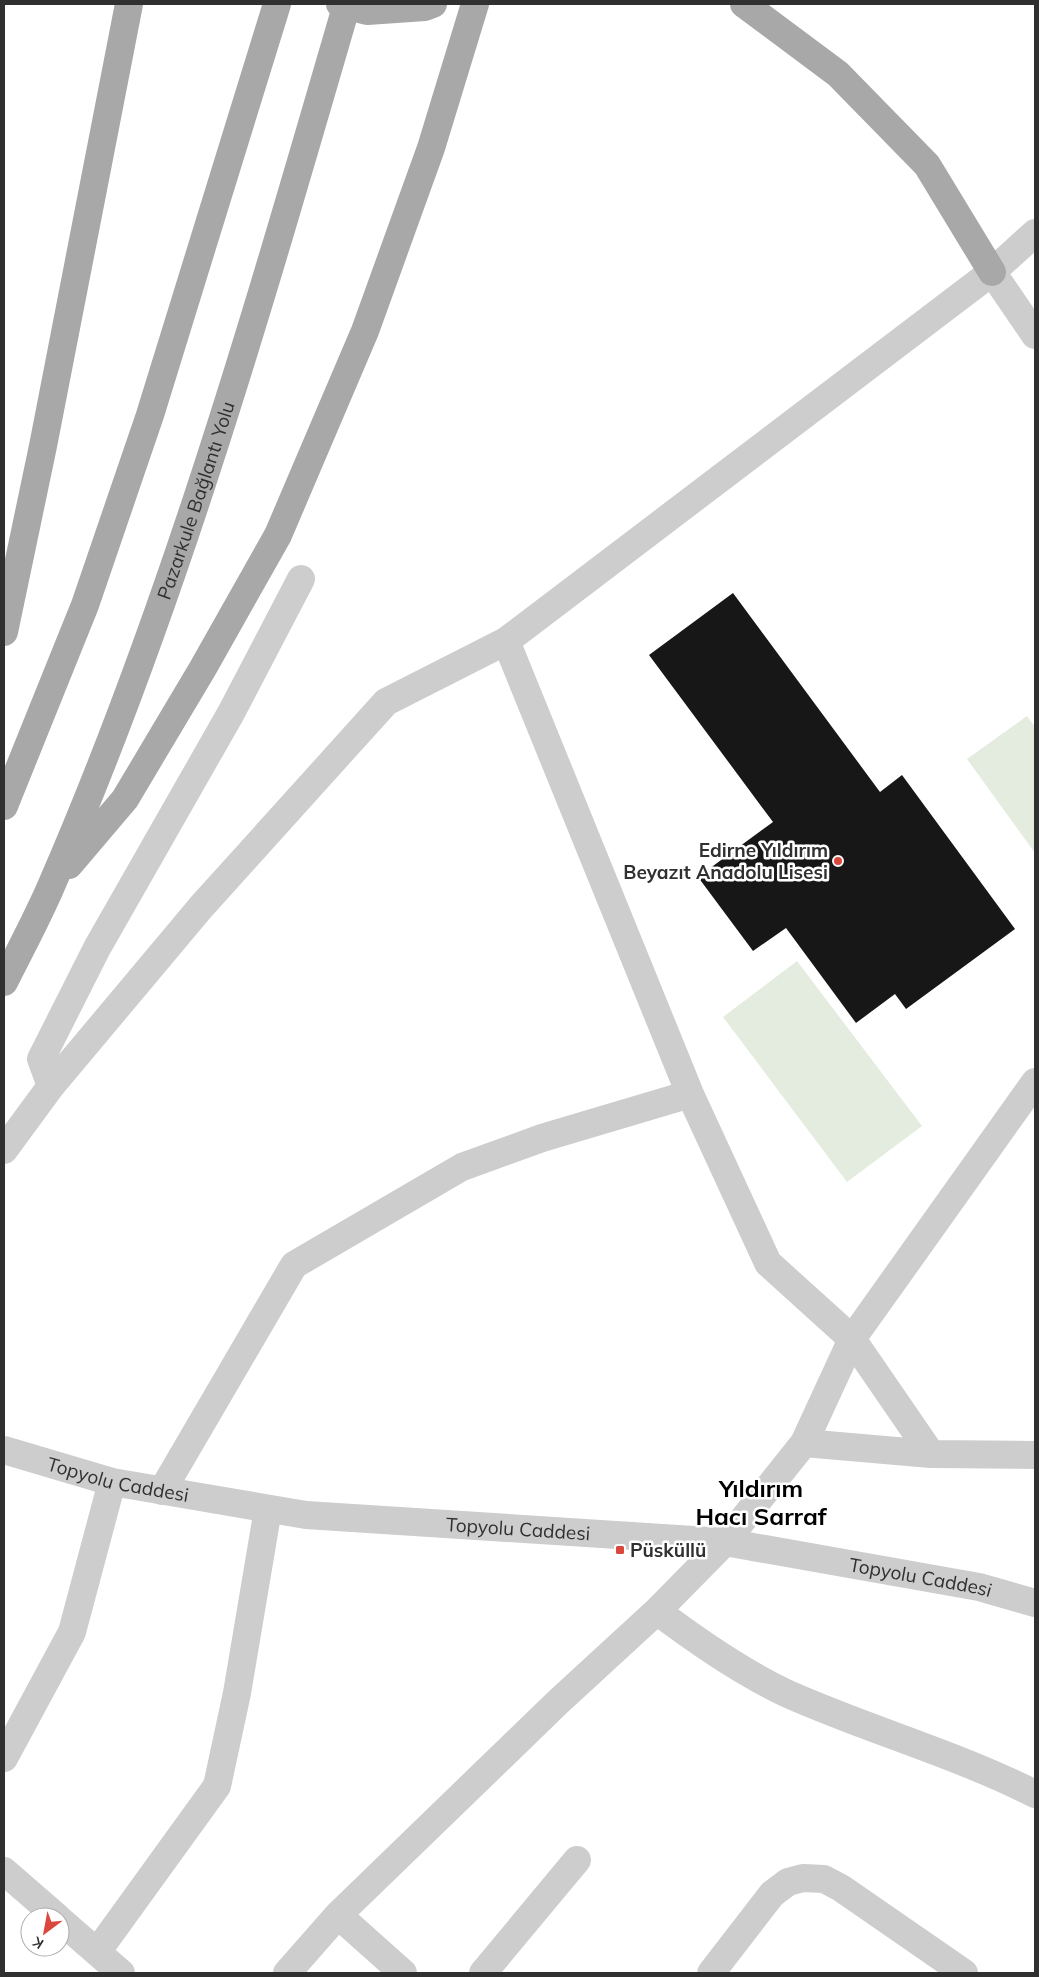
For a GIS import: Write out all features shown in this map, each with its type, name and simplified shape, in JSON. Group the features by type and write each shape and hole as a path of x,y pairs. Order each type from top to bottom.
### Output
{"main road":[{"path":"4,632 43,446 129,4"},
{"path":"4,806 85,605 150,416 277,4"},
{"path":"340,4 367,11 425,7 433,4"},
{"name":"Pazarkule Bağlantı Yolu","path":"4,982 52,886 109,745 155,619 205,471 282,226 347,4"},
{"path":"52,886 125,799 203,668 278,535 365,331 431,148 474,4"},
{"path":"744,4 838,74 927,165 992,272"}],"street":[{"path":"4,1150 51,1086 201,907 386,702 506,641 992,272 1035,233"},
{"path":"992,272 1035,335"},
{"path":"51,1086 41,1059 97,948 231,713 301,579"},
{"path":"506,641 690,1094 768,1263 852,1339 931,1454"},
{"path":"287,1973 338,1915 558,1702 657,1611 725,1542 804,1443 852,1339 1035,1082"},
{"path":"162,1491 294,1264 462,1167 542,1138 690,1094"},
{"path":"804,1443 931,1454 1035,1455"},
{"name":"Topyolu Caddesi","path":"4,1450 112,1482 306,1515 725,1542 979,1587 1035,1603"},
{"path":"4,1758 72,1632 112,1482"},
{"path":"97,1952 216,1786 237,1693 268,1509"},
{"path":"657,1611 695,1640 741,1670 788,1694 998,1775 1035,1794"},
{"path":"483,1973 577,1860"},
{"path":"4,1871 45,1907"},
{"path":"711,1973 772,1894 788,1882 803,1878 824,1879 841,1888 964,1973"},
{"path":"338,1915 403,1973"},
{"path":"70,1929 122,1973"}],"shaded area":[{"path":"1027,716 1035,727 1035,853 967,759"},
{"path":"797,961 922,1126 847,1182 723,1017"}],"building":[{"path":"733,593 880,792 902,775 1015,929 906,1009 895,994 856,1023 786,928 753,951 698,877 773,822 649,655"}],"place":[{"name":"Edirne Yıldırım Beyazıt Anadolu Lisesi","path":"838,861"},
{"name":"Püsküllü","path":"620,1550"}],"district":[{"name":"Yıldırım Hacı Sarraf","path":"761,1502"}]}
